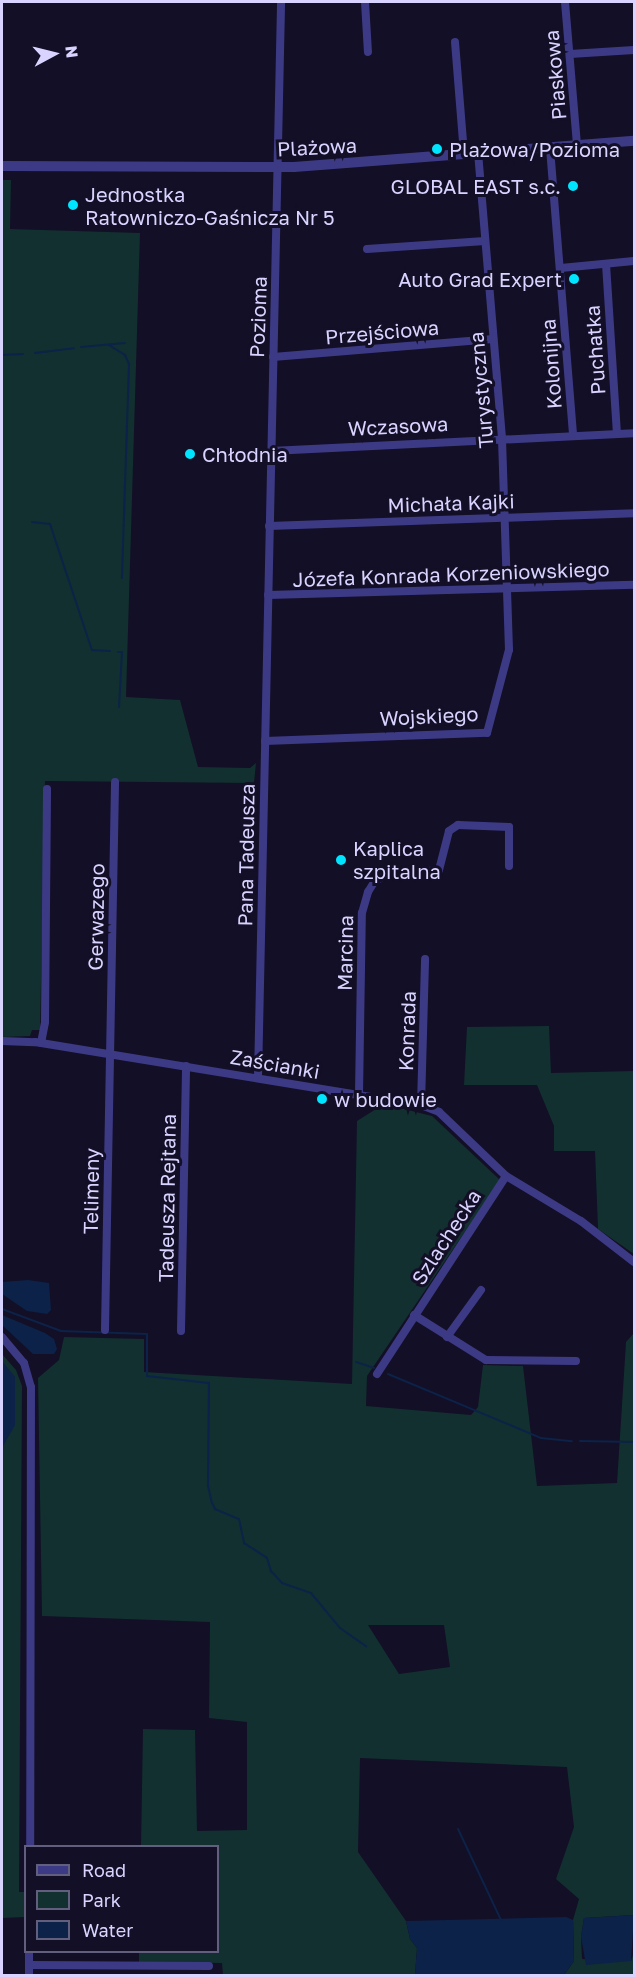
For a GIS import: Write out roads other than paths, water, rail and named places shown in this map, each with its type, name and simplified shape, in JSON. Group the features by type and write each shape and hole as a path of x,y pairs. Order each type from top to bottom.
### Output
{"street":[{"name":"Pozioma","path":"268,633 281,2"},
{"path":"365,2 368,52"},
{"name":"Piaskowa","path":"565,2 577,145"},
{"path":"455,42 464,155"},
{"path":"570,54 634,50"},
{"name":"Plażowa","path":"2,166 279,167 634,141"},
{"name":"Kolonijna","path":"550,148 573,434"},
{"name":"Turystyczna","path":"478,153 502,438 508,625"},
{"path":"367,249 485,241"},
{"path":"561,268 634,261"},
{"name":"Puchatka","path":"606,264 617,434"},
{"name":"Przejściowa","path":"273,357 493,339"},
{"name":"Wczasowa","path":"271,451 573,434 634,433"},
{"name":"Michała Kajki","path":"269,526 634,513"},
{"name":"Józefa Konrada Korzeniowskiego","path":"268,595 634,585"},
{"name":"Wojskiego","path":"265,741 487,733 507,664 508,625"},
{"name":"Pana Tadeusza","path":"258,1077 268,633"},
{"name":"Gerwazego","path":"110,1053 115,782"},
{"path":"41,1043 45,1022 47,789"},
{"name":"Marcina","path":"359,1095 362,913 370,889 386,875 439,870 448,831 458,825 508,827 509,866"},
{"name":"Konrada","path":"421,1105 426,958"},
{"name":"Zaścianki","path":"2,1041 41,1043 110,1053 421,1105 439,1112 506,1176 581,1221 634,1262"},
{"name":"Telimeny","path":"105,1330 110,1053"},
{"name":"Tadeusza Rejtana","path":"181,1331 186,1066"},
{"name":"Szlachecka","path":"377,1374 506,1176"},
{"path":"447,1337 481,1290"},
{"name":"Szlachecka","path":"414,1315 486,1360 576,1361"},
{"path":"2,1337 24,1363 31,1387 30,1845"},
{"path":"29,1953 29,1976"},
{"path":"29,1965 210,1966"}],"water":[{"path":"28,1280 49,1283 51,1310 47,1314 27,1311 2,1294 2,1282"},
{"path":"2,1315 54,1339 57,1349 54,1354 33,1354 2,1325"},
{"path":"2,1361 15,1377 15,1425 2,1448"},
{"path":"634,1915 631,1961 586,1965 581,1937 584,1918"},
{"path":"566,1917 573,1920 574,1961 564,1975 415,1975 417,1948 410,1939 406,1921"}],"waterway":[{"path":"81,347 125,343"},
{"path":"109,345 125,355 129,364 122,578"},
{"path":"35,353 74,348"},
{"path":"2,355 23,354"},
{"path":"32,522 50,524 92,650 110,651"},
{"path":"118,652 122,652 119,707"},
{"path":"2,1309 61,1331 147,1334 147,1376 209,1383 208,1486 215,1509 239,1519 244,1543 267,1558 271,1571 282,1583 311,1593 340,1628 366,1646"},
{"path":"356,1362 374,1368"},
{"path":"388,1374 541,1438 572,1441"},
{"path":"580,1441 634,1442"},
{"path":"458,1829 501,1920"}],"place":[{"name":"Plażowa/Pozioma","path":"437,149"},
{"name":"GLOBAL EAST s.c.","path":"573,186"},
{"name":"Jednostka Ratowniczo-Gaśnicza Nr 5","path":"73,205"},
{"name":"Auto Grad Expert","path":"574,279"},
{"name":"Chłodnia","path":"190,454"},
{"name":"Kaplica szpitalna","path":"341,860"},
{"name":"w budowie","path":"322,1099"}]}
